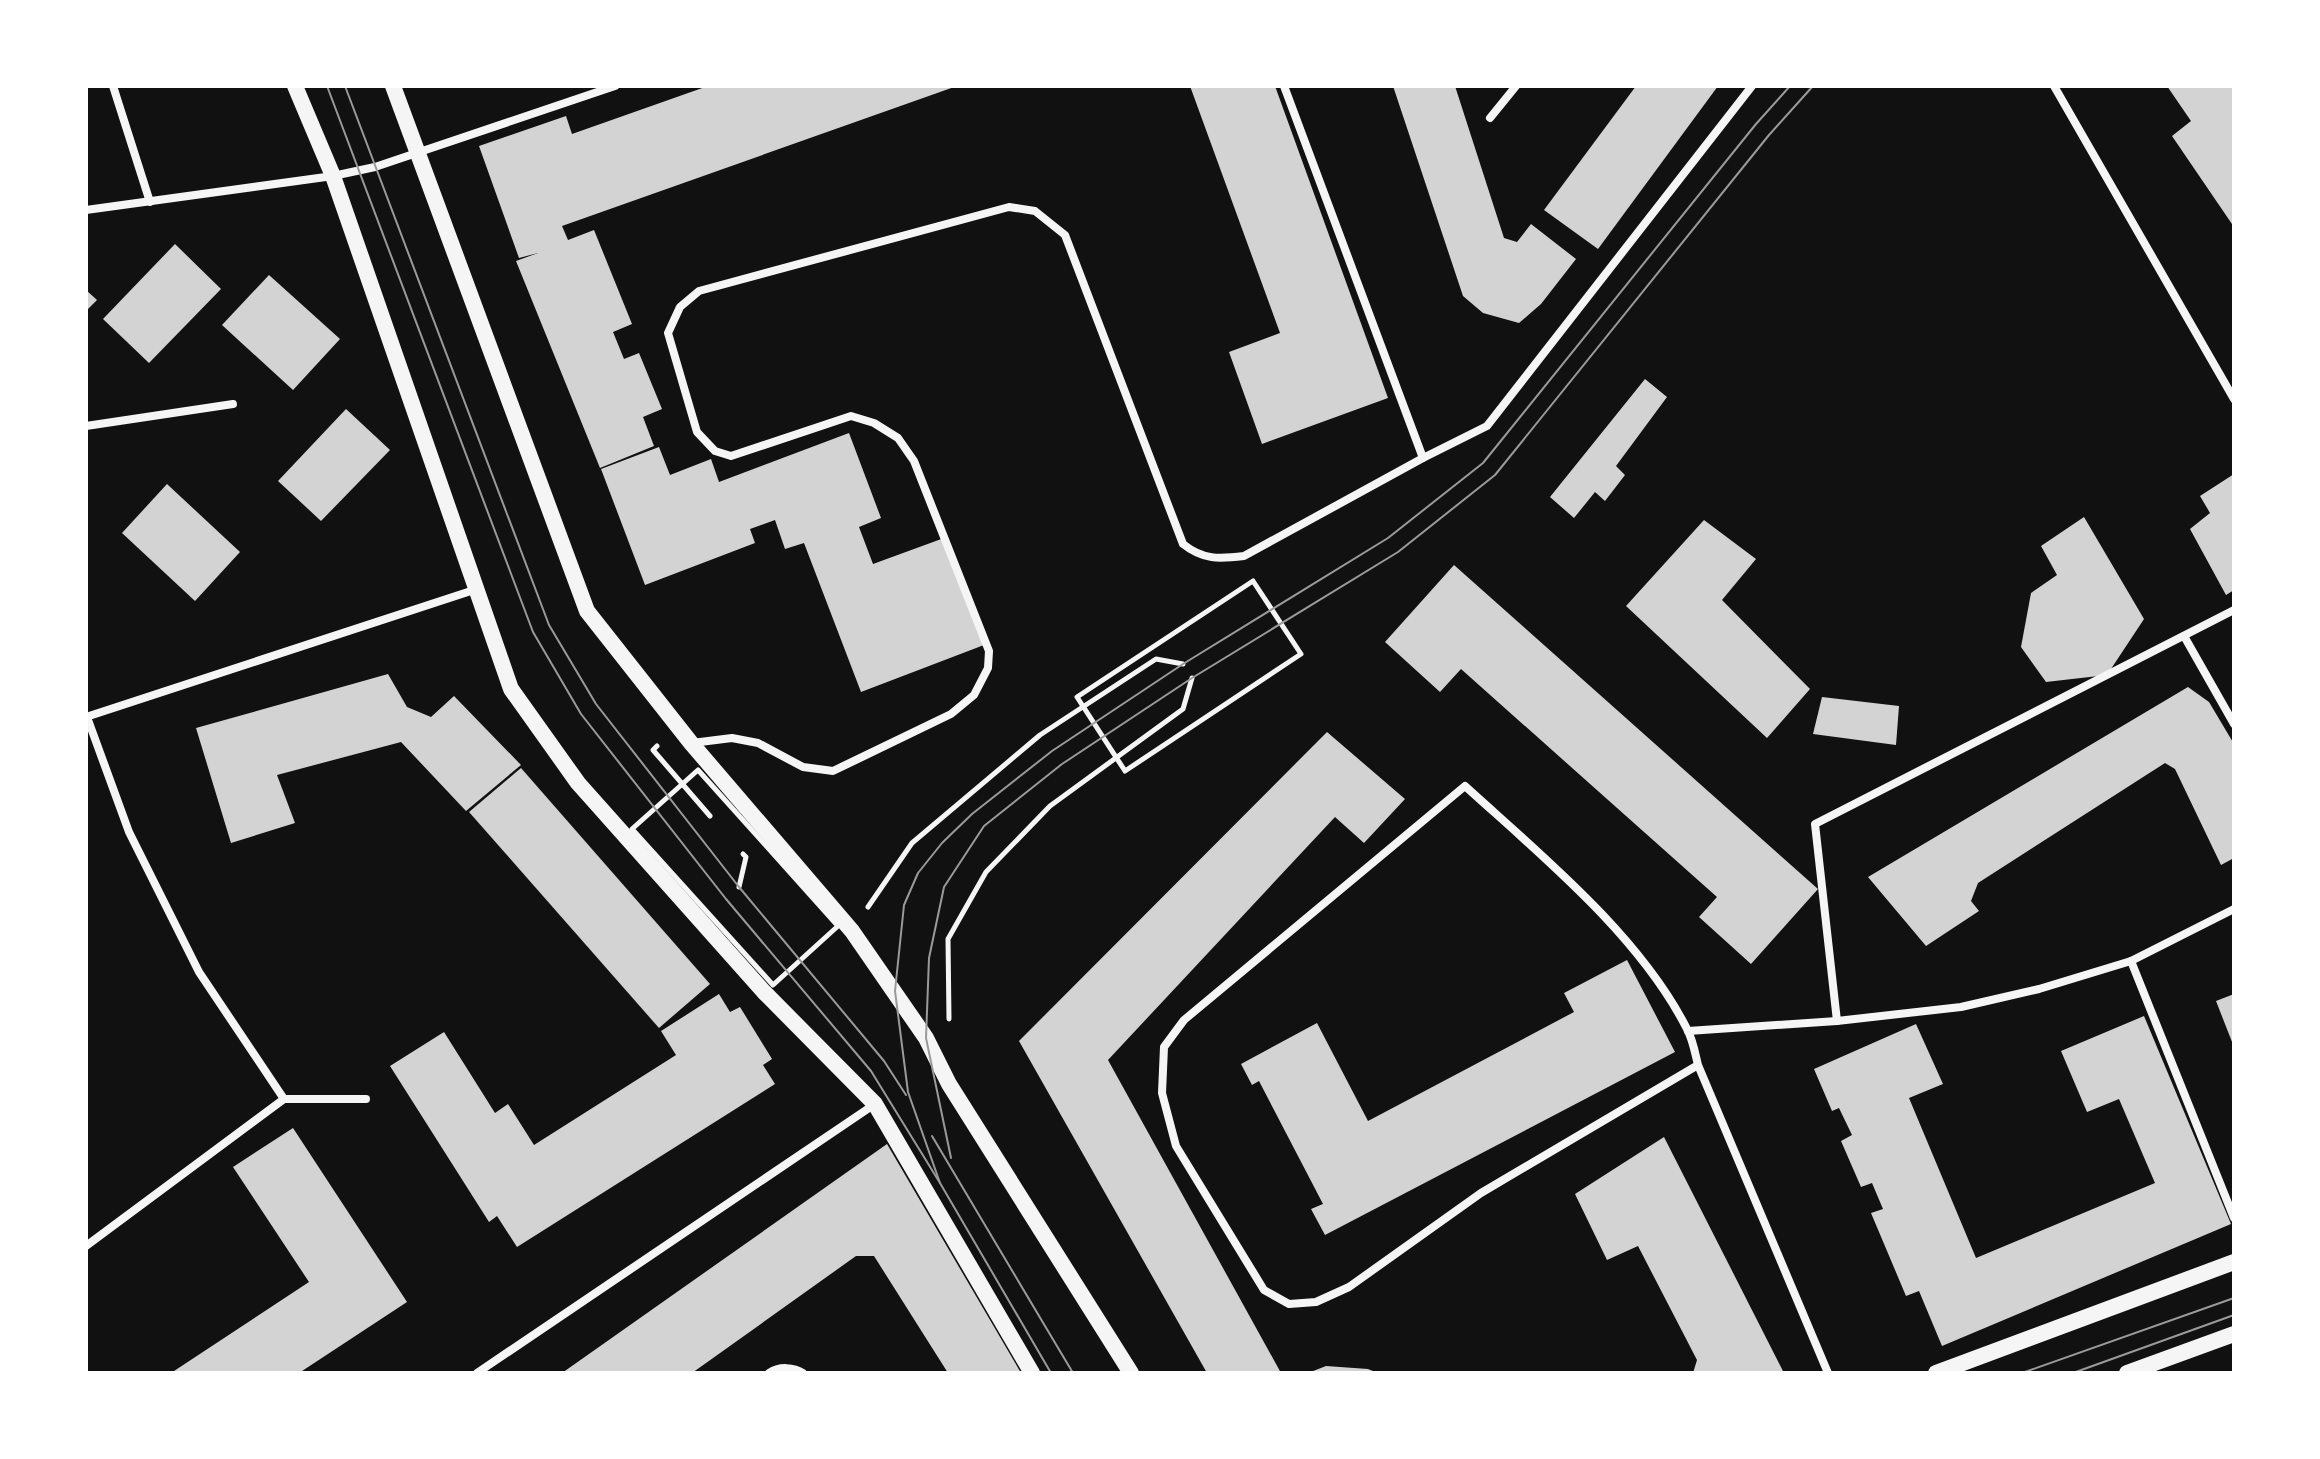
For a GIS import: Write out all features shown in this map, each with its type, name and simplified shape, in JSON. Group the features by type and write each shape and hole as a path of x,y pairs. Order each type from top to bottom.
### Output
{"main road":[{"path":"295,86 333,176 474,590 511,689 578,783 764,992 875,1104 1032,1373"},
{"path":"393,86 587,611 691,743 852,931 926,1038 949,1084 1131,1373"},
{"path":"1936,1373 2234,1262"},
{"path":"2127,1373 2234,1334"}],"street":[{"path":"113,86 150,202"},
{"path":"86,210 333,176 419,153 615,86"},
{"path":"1284,86 1423,458"},
{"path":"1490,118 1516,86"},
{"path":"691,743 732,738 758,743 803,767 833,771 951,714 974,695 988,668 989,651 914,461 898,438 874,423 851,416 731,456 715,451 697,432 668,333 680,307 699,291 1009,207 1035,211 1065,235 1183,544 1198,555 1218,559 1244,556 1487,426 1752,86"},
{"path":"2054,86 2234,399"},
{"path":"86,426 233,404"},
{"path":"284,1099 199,972 129,832 86,717 474,590"},
{"path":"1837,1021 1815,824 2234,610"},
{"path":"2184,636 2234,724"},
{"path":"1698,1065 1481,1193 1349,1287 1316,1302 1289,1304 1264,1290 1176,1146 1162,1093 1164,1047 1184,1020 1465,786 1605,918 1658,983 1688,1031 1698,1065 1828,1373"},
{"path":"1688,1031 1837,1021 1961,1007 2039,989 2131,961 2234,909"},
{"path":"2131,961 2234,1218"},
{"path":"86,1246 284,1099 366,1099"},
{"path":"477,1373 875,1104"},
{"path":"769,1373 795,1368 803,1373"}],"path":[{"path":"1253,581 1301,654 1125,771 1117,758 1077,697 1253,581"},
{"path":"852,931 912,843 1040,735 1156,659 1183,664"},
{"path":"949,1026 948,939 986,872 1050,806 1183,709 1192,678"},
{"path":"698,770 838,926 773,985 632,829 698,770"}],"building":[{"path":"708,86 957,86 562,226 568,240 594,230 632,324 613,332 624,359 639,353 662,409 643,417 654,446 600,468 516,261 538,253 519,258 479,146 566,116 572,134"},
{"path":"1190,86 1275,86 1388,398 1262,444 1229,352 1280,333"},
{"path":"1393,86 1455,86 1504,238 1517,242 1531,224 1576,259 1541,304 1519,323 1483,313 1463,296"},
{"path":"1636,86 1718,86 1598,249 1544,210"},
{"path":"2167,86 2234,86 2234,227 2172,136 2191,121"},
{"path":"175,244 221,289 149,363 103,319"},
{"path":"269,275 340,339 293,390 222,325"},
{"path":"86,290 97,300 86,311"},
{"path":"1645,379 1667,397 1616,466 1625,475 1605,501 1595,492 1574,518 1550,497"},
{"path":"346,409 390,450 321,521 278,481"},
{"path":"849,433 881,518 859,527 873,564 944,538 984,645 861,692 804,543 785,549 775,520 750,529 755,543 645,585 601,469 659,447 670,475 711,459 719,482"},
{"path":"2234,474 2234,590 2226,595 2190,529 2210,513 2200,496"},
{"path":"167,484 240,552 195,601 122,533"},
{"path":"2084,517 2144,619 2107,675 2046,682 2021,647 2031,593 2057,575 2041,546"},
{"path":"1704,520 1756,559 1722,600 1810,689 1767,738 1626,606"},
{"path":"1454,565 1818,889 1751,964 1699,917 1717,897 1461,669 1440,692 1385,642"},
{"path":"388,674 407,707 431,717 454,696 521,765 466,811 401,742 277,775 295,823 231,843 196,728"},
{"path":"2188,687 2209,702 2234,744 2234,858 2221,865 2175,769 2165,763 1978,883 1971,901 1979,911 1926,946 1868,877"},
{"path":"1822,697 1899,706 1896,745 1813,734"},
{"path":"1327,732 1405,799 1364,843 1335,817 1108,1060 1281,1373 1207,1373 1019,1041"},
{"path":"521,768 710,984 659,1028 469,812"},
{"path":"1627,960 1675,1052 1325,1235 1311,1209 1323,1204 1259,1081 1252,1085 1241,1064 1317,1023 1368,1121 1574,1012 1564,993"},
{"path":"719,994 730,1012 740,1007 772,1059 763,1065 775,1084 517,1247 497,1216 489,1222 390,1066 444,1032 495,1113 508,1104 534,1145 676,1055 661,1031"},
{"path":"2234,994 2234,1047 2216,1001"},
{"path":"2144,1016 2231,1224 1942,1346 1919,1291 1906,1296 1871,1213 1883,1209 1872,1183 1861,1187 1841,1141 1852,1135 1839,1108 1832,1111 1814,1069 1916,1024 1943,1084 1909,1098 1976,1258 2155,1183 2119,1099 2087,1112 2061,1051"},
{"path":"293,1128 407,1302 299,1373 171,1373 309,1282 233,1167"},
{"path":"1664,1137 1784,1373 1693,1373 1697,1360 1638,1246 1607,1260 1575,1194"},
{"path":"887,1144 1021,1373 948,1373 874,1256 856,1256 692,1373 562,1373"},
{"path":"1326,1366 1368,1369 1378,1373 1308,1373"}],"tram line":[{"path":"327,86 533,632 581,714 726,899 871,1071 1051,1373"},
{"path":"345,86 549,625 596,704 739,887 884,1061 906,1095"},
{"path":"940,1183 908,1092 895,991 904,905 918,873 942,843 972,814 1052,751 1183,664 1388,538 1483,463 1790,86"},
{"path":"951,1158 926,1038 929,958 944,887 984,826 1062,764 1192,678 1398,552 1495,475 1769,135 1813,86"},
{"path":"932,1136 1073,1373"},
{"path":"2022,1373 2234,1298"},
{"path":"2073,1373 2234,1315"}]}
